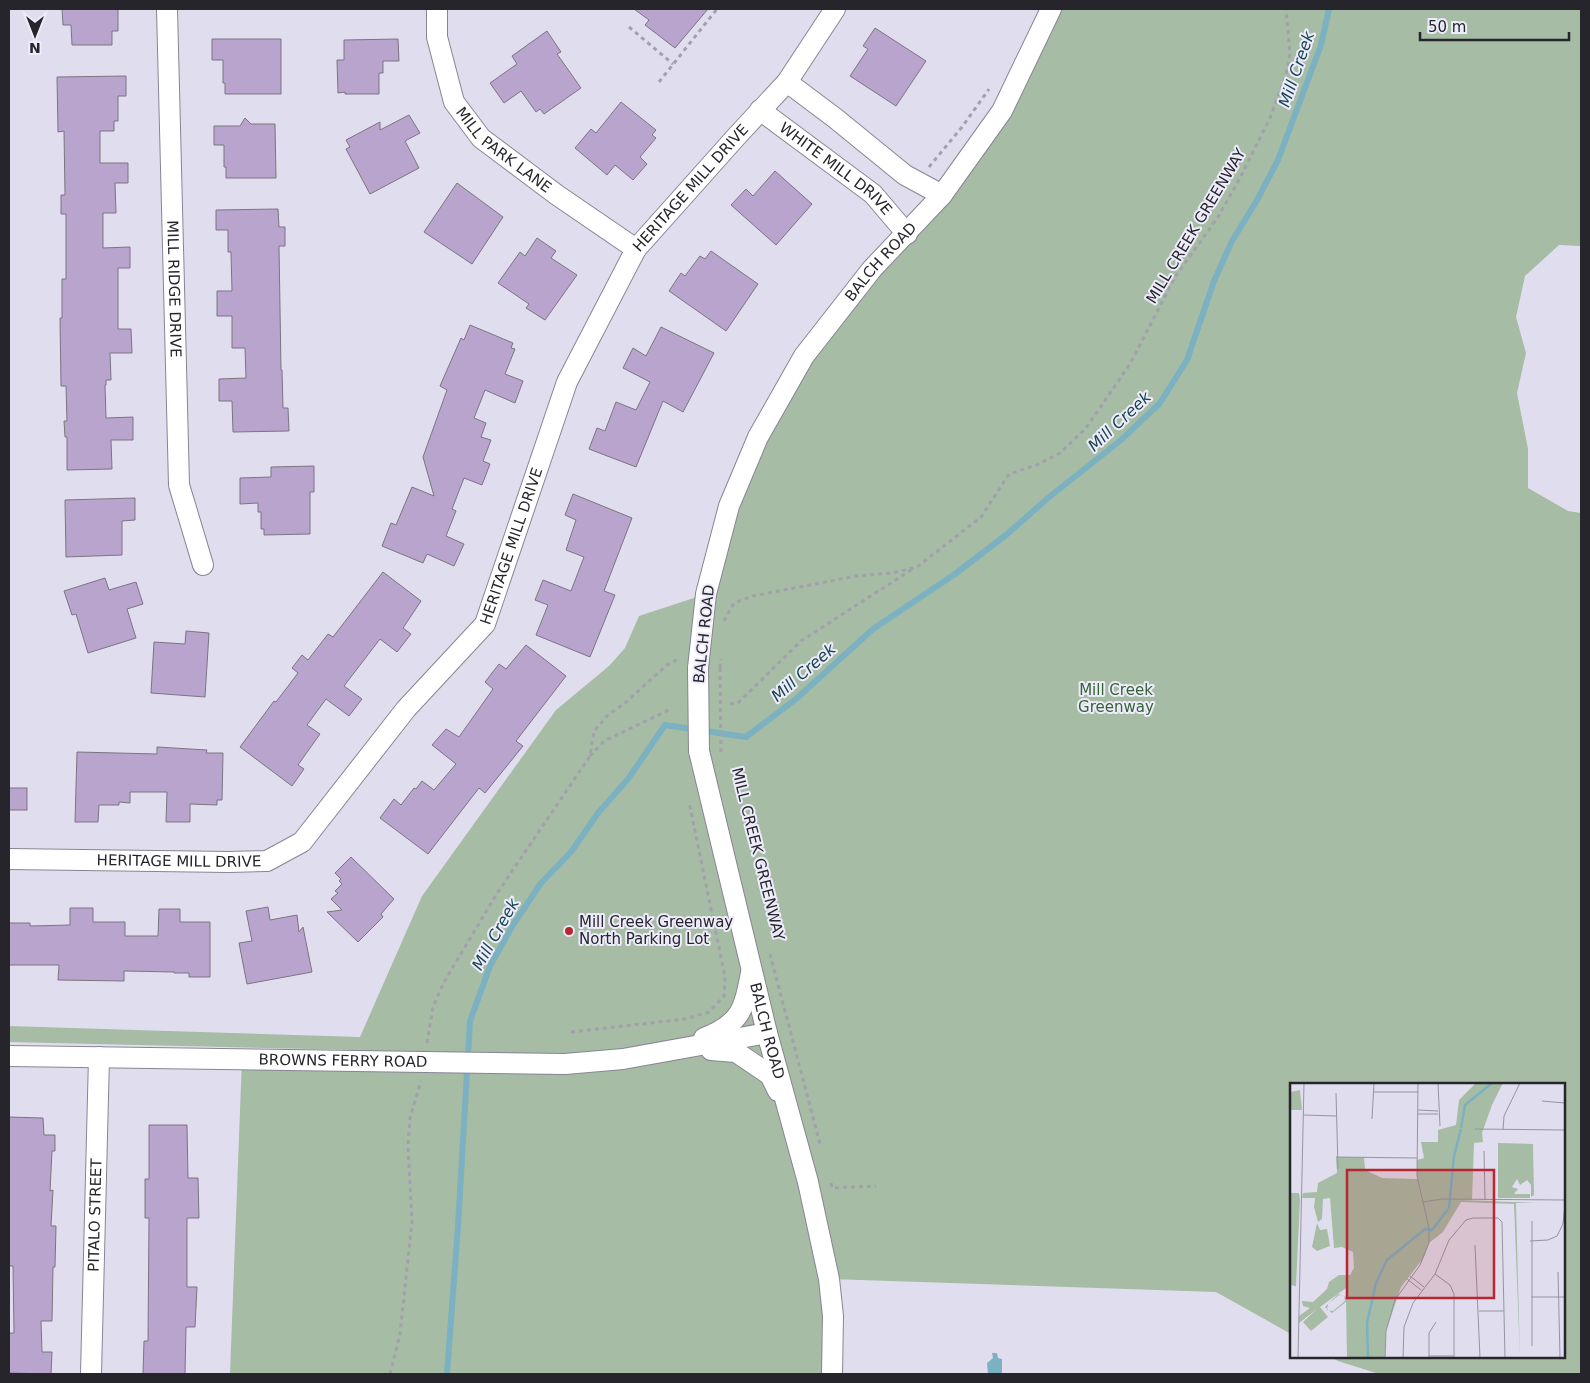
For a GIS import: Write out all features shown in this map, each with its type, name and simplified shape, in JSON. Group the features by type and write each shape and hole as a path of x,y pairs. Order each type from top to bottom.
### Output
{"street":[{"name":"MILL RIDGE DRIVE","path":"167,9 178,485 203,565"},
{"name":"MILL PARK LANE","path":"437,9 438,37 454,102 481,138 557,195 636,249"},
{"name":"HERITAGE MILL DRIVE","path":"9,860 267,861 302,842 406,710 485,624 567,382 636,249 787,82 835,9"},
{"name":"BALCH ROAD","path":"832,1374 833,1316 829,1279 808,1182 768,1033 699,751 698,668 706,594 729,506 758,437 804,356 872,269 942,195 1002,112 1051,9"},
{"path":"787,82 905,175 942,195"},
{"name":"WHITE MILL DRIVE","path":"760,110 873,194 907,234"},
{"name":"BROWNS FERRY ROAD","path":"676,1048 720,1032 737,1018 745,1001 752,968"},
{"name":"BROWNS FERRY ROAD","path":"9,1056 565,1064 623,1059 768,1033"},
{"name":"BROWNS FERRY ROAD","path":"676,1048 736,1052 770,1075 788,1111"},
{"name":"PITALO STREET","path":"92,1374 99,1057"}],"path":[{"path":"658,82 717,9"},
{"name":"MILL CREEK GREENWAY","path":"730,704 738,703 801,641 917,567 981,517 1010,474 1045,461 1060,453 1086,428 1130,364 1175,277 1218,217 1242,176 1270,118 1286,74 1290,54 1286,9"},
{"path":"629,27 673,64"},
{"path":"925,171 962,127 993,82"},
{"name":"MILL CREEK GREENWAY","path":"724,626 725,618 734,603 753,596 856,576 892,573 917,567"},
{"name":"MILL CREEK GREENWAY","path":"722,652 720,668 721,754 724,763"},
{"path":"590,756 594,731 606,716 667,665 680,658"},
{"path":"426,1050 433,1007 444,982 496,895 590,756 604,741 671,710"},
{"path":"571,1032 685,1019 709,1012 724,996 725,977 687,794"},
{"name":"MILL CREEK GREENWAY","path":"769,950 822,1150"},
{"path":"390,1374 400,1334 412,1222 408,1147 410,1118 423,1073"},
{"path":"829,1178 832,1188 876,1186"}],"green space":[{"name":"Mill Creek Greenway","path":"1051,9 1581,9 1581,246 1559,245 1525,276 1516,317 1526,353 1517,393 1528,449 1528,488 1568,511 1581,513 1581,1374 1379,1374 1333,1358 1565,1358 1565,1083 1290,1083 1290,1333 1216,1292 830,1279 832,1374 230,1374 242,1058 355,1060 357,1050 9,1042 9,1026 360,1037 422,896 556,710 609,666 625,648 639,616 706,594 729,506 804,356 942,195"}],"water":[{"path":"992,1353 997,1353 998,1358 1002,1359 1002,1374 988,1374 987,1363 993,1358"}],"building":[{"path":"62,9 118,9 118,31 112,31 112,45 72,45 71,25 63,25"},
{"path":"634,9 708,9 675,48 645,25 649,20"},
{"path":"875,28 926,61 896,106 850,76 868,49 863,46"},
{"path":"547,31 561,52 557,54 581,88 544,114 540,109 536,112 521,91 504,103 490,83 517,64 512,56"},
{"path":"212,39 281,39 281,94 225,94 223,60 212,60"},
{"path":"398,39 399,61 383,61 383,73 379,73 379,94 338,93 337,60 344,60 344,40"},
{"path":"126,76 126,96 118,96 118,121 114,121 114,131 100,131 100,163 128,163 128,183 115,183 116,213 103,213 103,248 130,247 130,268 118,268 118,329 131,329 132,353 110,353 111,380 106,380 105,385 106,418 133,417 133,440 111,440 112,469 67,470 67,437 65,437 64,421 67,421 66,386 61,386 60,318 62,318 62,279 66,279 66,214 61,214 61,195 65,195 64,131 58,132 57,77"},
{"path":"621,102 656,130 652,135 656,138 640,157 647,164 633,180 615,165 607,175 575,148 591,129 596,133"},
{"path":"409,115 420,133 405,141 419,168 370,194 346,149 350,147 346,140 380,122 380,130"},
{"path":"245,118 251,124 275,124 276,178 226,178 224,145 214,145 214,126 240,126"},
{"path":"775,171 812,204 776,245 731,205 746,189 753,196"},
{"path":"457,183 503,217 472,264 424,232"},
{"path":"278,209 279,227 285,227 285,246 279,246 281,370 283,408 288,408 289,431 233,432 232,401 219,401 219,379 246,378 245,348 232,348 232,316 217,316 217,291 232,291 231,252 228,252 228,230 216,230 216,210"},
{"path":"537,238 556,251 551,258 577,275 545,320 526,308 529,304 498,283 520,252 525,256"},
{"path":"711,251 758,284 726,331 669,291 681,273 685,276 700,256 705,259"},
{"path":"470,325 513,343 511,348 515,349 505,374 523,381 515,403 485,390 474,418 486,423 481,437 491,440 483,461 490,464 482,485 464,478 452,509 456,511 446,536 464,544 454,566 427,554 423,563 382,546 391,523 396,525 412,487 434,496 423,457 447,390 440,386 461,338 464,340"},
{"path":"661,327 714,353 683,412 663,401 636,467 589,449 597,428 605,431 616,402 636,410 650,382 623,368 633,348 646,356"},
{"path":"314,466 314,492 310,492 310,534 264,535 264,529 261,529 261,512 258,512 258,503 240,504 240,478 271,477 271,467"},
{"path":"573,494 632,518 604,591 615,595 590,657 536,635 548,605 535,600 543,580 571,591 584,557 566,550 576,520 565,515"},
{"path":"135,498 135,520 122,521 122,555 66,557 65,500"},
{"path":"383,572 421,601 403,628 411,634 397,652 380,639 344,686 362,699 349,716 326,699 307,725 320,734 298,765 304,769 292,786 240,747 274,701 276,702 298,673 292,668 302,655 308,660 328,634 333,637"},
{"path":"105,578 109,590 136,582 143,604 127,609 136,638 88,653 76,614 72,615 64,591"},
{"path":"186,631 209,633 205,697 151,693 154,642 185,644"},
{"path":"526,645 566,676 516,741 523,746 485,793 479,788 428,854 380,818 394,799 401,805 422,781 434,790 456,764 432,745 446,729 459,737 493,689 485,682 499,664 506,669"},
{"path":"157,747 207,750 206,753 223,753 222,800 217,800 217,805 190,804 190,822 166,822 167,792 130,792 130,803 119,802 119,805 99,805 98,822 75,822 77,752 157,754"},
{"path":"9,788 27,788 27,810 9,810"},
{"path":"351,857 394,899 381,914 383,917 358,942 327,912 342,910 331,899 338,893 335,891 342,884 339,881 341,879 335,873"},
{"path":"268,907 270,920 297,915 299,932 303,927 312,972 247,984 239,943 252,941 246,911"},
{"path":"70,908 93,908 93,922 125,922 125,936 158,936 159,909 180,909 180,922 210,922 210,977 189,977 189,973 124,971 124,981 58,980 59,965 9,965 9,923 30,923 30,926 70,925"},
{"path":"9,1117 43,1118 44,1135 55,1135 55,1151 52,1151 50,1191 53,1190 51,1226 56,1226 52,1321 41,1321 42,1352 52,1352 51,1374 9,1373 9,1333 14,1333 13,1266 9,1266"},
{"path":"149,1125 187,1125 188,1178 198,1178 199,1218 187,1218 187,1287 197,1287 195,1327 186,1327 185,1374 143,1374 144,1341 148,1341 149,1218 145,1218 145,1179 149,1179"}],"waterway":[{"name":"Mill Creek","path":"447,1374 470,1021 490,966 513,925 541,883 571,852 598,813 628,779 665,725 746,737 796,699 873,629 955,574 1006,535 1048,498 1121,440 1160,403 1187,360 1214,281 1232,241 1256,202 1278,160 1321,45 1329,9"}],"place":[{"name":"Mill Creek Greenway North Parking Lot","path":"569,931"}]}
